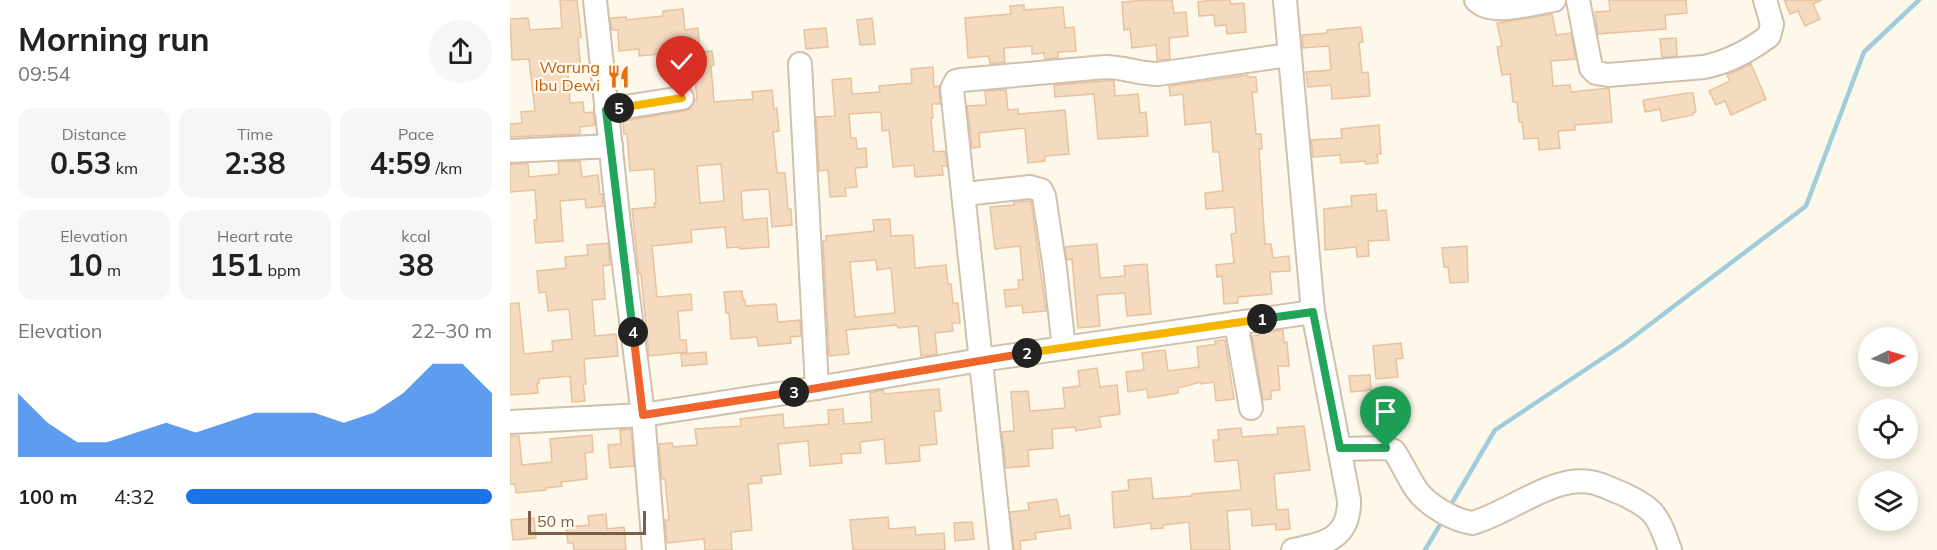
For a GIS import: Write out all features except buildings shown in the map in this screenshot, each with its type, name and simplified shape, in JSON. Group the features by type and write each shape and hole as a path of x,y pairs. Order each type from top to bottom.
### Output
{"street":[{"path":"595,0 643,415 654,550"},
{"path":"1285,0 1313,312 1350,511 1336,536 1321,545 1293,550"},
{"path":"1476,0 1482,6 1498,9 1554,0"},
{"path":"1578,0 1591,68 1596,74 1608,75 1704,67 1740,55 1769,36 1772,24 1765,0"},
{"path":"1001,550 965,194 952,89 956,81 1105,67 1158,74 1290,55"},
{"path":"800,64 817,388"},
{"path":"606,110 682,98"},
{"path":"510,151 611,146"},
{"path":"965,194 1030,187 1041,190 1044,196 1065,348"},
{"path":"510,422 643,415 980,360 1313,312"},
{"path":"1236,323 1251,408"},
{"path":"1340,448 1386,448 1394,451 1417,490 1430,503 1462,522 1479,522 1540,492 1558,486 1593,482 1644,504 1660,520 1670,550"}],"waterway":[{"path":"1449,508 1495,430 1624,344 1806,206 1864,52 1919,0"},
{"path":"1425,550 1444,518"}],"place":[{"name":"Warung Ibu Dewi","path":"618,76"}],"route":[{"path":"682,98 606,110 643,415 980,360 1313,312 1340,448 1386,448"}]}
